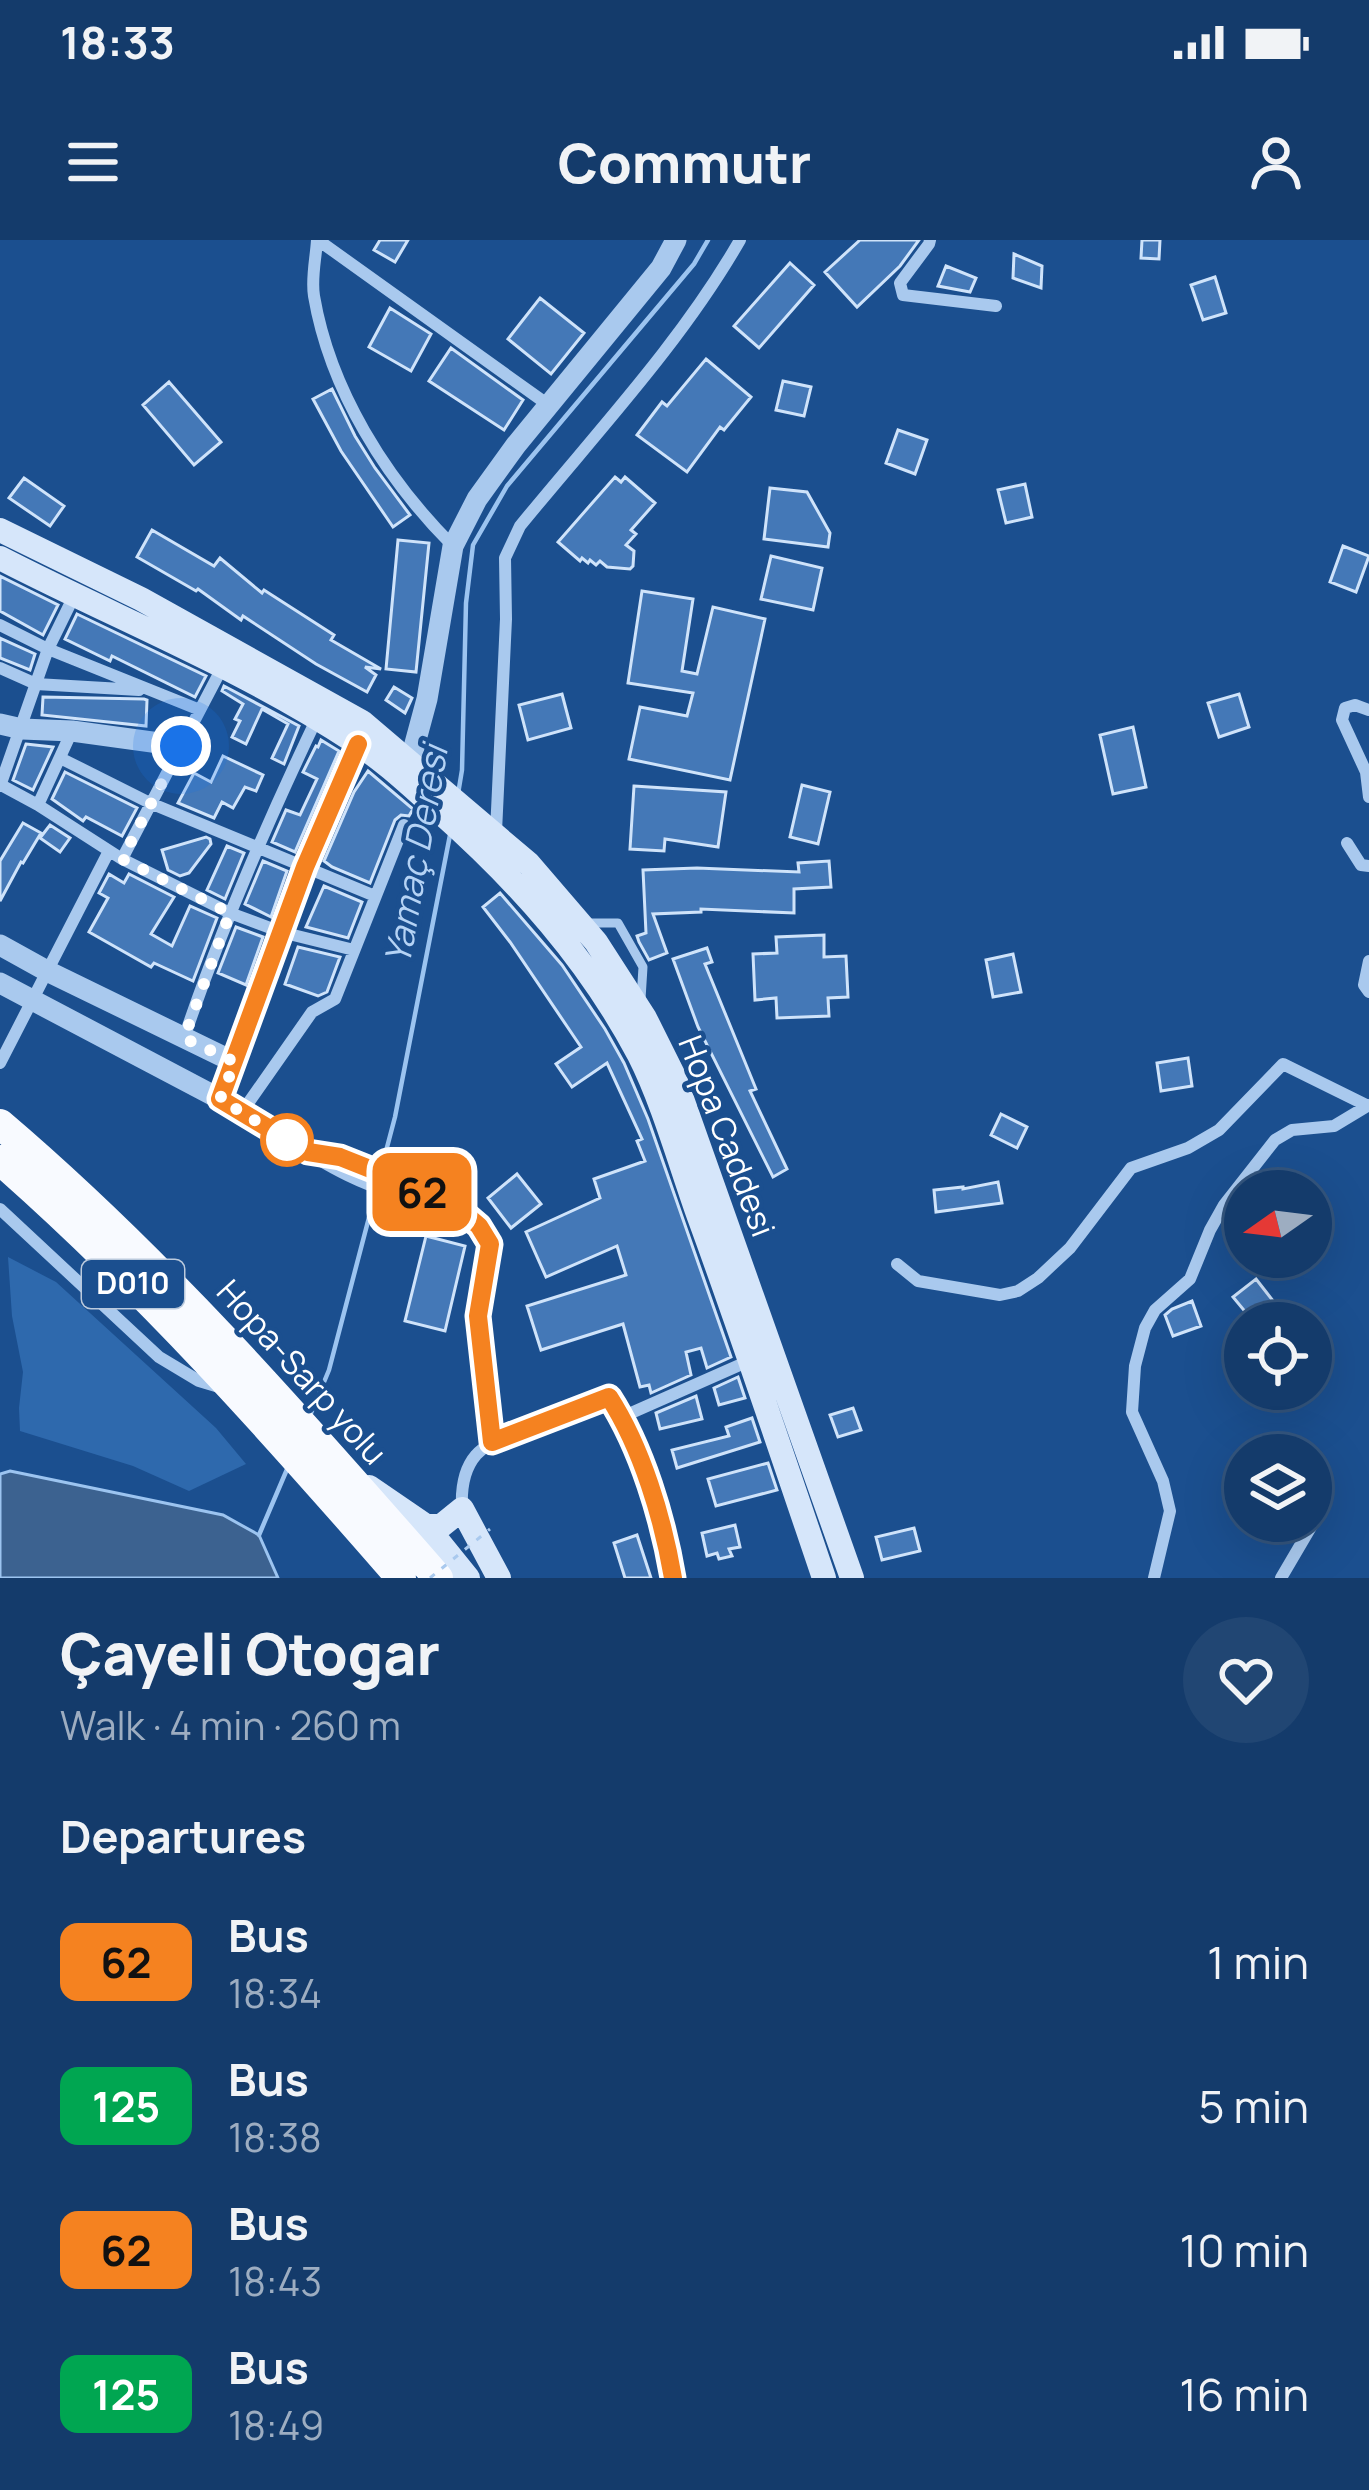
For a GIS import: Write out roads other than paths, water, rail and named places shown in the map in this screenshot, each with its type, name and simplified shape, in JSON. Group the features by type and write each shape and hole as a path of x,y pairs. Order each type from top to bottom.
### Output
{"highway":[{"name":"Hopa-Sarp yolu","path":"0,1124 151,1262 257,1400 345,1471 434,1578"},
{"name":"D010","path":"0,1160 257,1400 334,1501 401,1578"}],"main road":[{"name":"Hopa Caddesi","path":"0,530 141,599 317,718 405,769"},
{"name":"Hopa Caddesi","path":"0,558 74,596 227,657 362,722 405,769 491,845 579,957 642,1060 824,1578"},
{"name":"Hopa Caddesi","path":"491,845 529,864 596,942 674,1076 852,1578"},
{"path":"345,1471 426,1526 468,1578"},
{"path":"426,1526 441,1526 462,1509 499,1578"}],"street":[{"path":"318,240 547,404"},
{"path":"318,240 313,291 330,364 370,441 422,516 453,545"},
{"path":"405,769 427,699 453,545 477,500 547,404 661,268 676,240"},
{"path":"491,845 506,619 505,558 520,526 682,328 740,240"},
{"path":"930,240 900,283 903,295 996,306"},
{"path":"74,596 36,684 11,726 0,786 116,855 230,913 281,932 354,950"},
{"path":"0,625 200,710"},
{"path":"0,1063 47,971 150,803 227,657"},
{"path":"0,668 36,684 154,691"},
{"path":"1369,710 1354,705 1345,708 1342,720 1366,772 1369,796"},
{"path":"184,1038 257,847 317,718"},
{"path":"11,726 181,746"},
{"path":"38,805 72,731"},
{"path":"220,1099 305,867 358,744"},
{"path":"60,758 150,803 375,896"},
{"path":"242,1112 312,1012 335,999 404,825"},
{"path":"1347,842 1361,865 1369,866"},
{"path":"0,945 235,1062"},
{"path":"1369,961 1364,985 1369,992"},
{"path":"0,983 220,1099 308,1152 465,1214 479,1226 490,1244 478,1316 492,1442"},
{"path":"897,1264 918,1281 1000,1295 1018,1291 1070,1248 1130,1168 1188,1148 1219,1130 1283,1064 1368,1105"},
{"path":"1154,1578 1170,1511 1163,1481 1132,1412 1135,1366 1145,1328 1155,1310 1190,1279 1224,1205 1275,1140 1292,1130 1334,1126 1368,1105"},
{"path":"0,1210 132,1334 179,1370 257,1400"},
{"path":"622,1417 751,1360"},
{"path":"462,1509 461,1487 473,1458 492,1442 609,1397 634,1443 673,1578"},
{"path":"1281,1578 1302,1542"}],"waterway":[{"name":"Yamaç Deresi","path":"458,794 473,545 507,486 694,264 708,240"},
{"name":"Yamaç Deresi","path":"381,1170 450,835"},
{"name":"Yamaç Deresi","path":"309,1418 329,1370 377,1187"},
{"name":"Yamaç Deresi","path":"259,1535 288,1467"}]}
